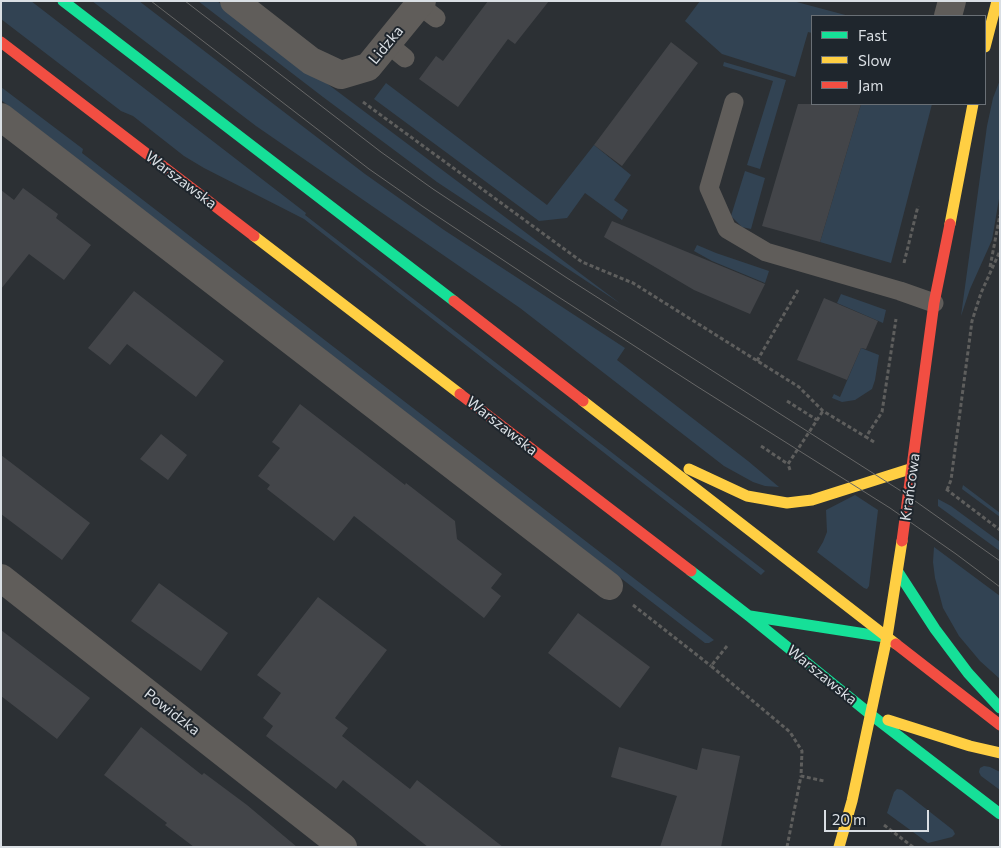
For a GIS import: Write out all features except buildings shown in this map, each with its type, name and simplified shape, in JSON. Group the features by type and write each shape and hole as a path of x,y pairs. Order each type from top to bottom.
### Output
{"main road":[{"path":"63,1 647,450 1000,725"},
{"path":"986,43 997,1"},
{"name":"Warszawska","path":"1,42 750,616 870,714 1000,814"},
{"name":"Krańcowa","path":"839,847 852,800 898,572 934,303 968,111"},
{"path":"647,450 747,496 787,503 812,500 913,468"},
{"path":"898,572 935,629 968,673 1000,708"},
{"path":"750,616 886,637"},
{"path":"870,714 970,746 1000,753"},
{"path":"969,790 962,777 961,761 970,746"}],"street":[{"path":"234,1 312,61 341,75"},
{"path":"948,15 952,1"},
{"name":"Lidzka","path":"341,75 368,67 397,51 426,8"},
{"path":"1,117 609,586"},
{"name":"Powidzka","path":"1,578 344,847"}],"lane":[{"path":"734,102 709,188 727,229 766,252 900,291 934,303"}],"path":[{"path":"341,75 362,101 582,262 633,283 799,387 822,411 866,438"},
{"path":"989,272 1000,214"},
{"path":"947,490 951,480 972,322 980,293 1000,251"},
{"path":"757,361 812,266"},
{"path":"788,401 817,420"},
{"path":"761,446 788,464"},
{"path":"940,485 1000,530"},
{"path":"609,586 711,666 790,732 802,751 801,776 787,847"},
{"path":"711,666 727,646"},
{"path":"801,776 825,781"},
{"path":"884,825 914,847"}],"shaded area":[{"path":"1,1 31,1 765,571 761,575 304,219 204,168 184,156 133,116 121,111 1,19"},
{"path":"92,1 139,1 365,174 444,230 625,348 617,360 779,487 765,486 753,482 724,466 520,308 256,126"},
{"path":"198,1 217,1 621,304 437,182"},
{"path":"700,1 793,1 845,15 811,15 811,33 808,32 795,77 722,54 685,21"},
{"path":"724,62 786,80 760,169 747,165 773,81 723,66"},
{"path":"1000,80 1000,193 992,240 970,289 961,316 987,126 993,98"},
{"path":"386,83 547,205 594,145 631,175 614,200 628,210 622,220 585,193 567,218 539,221 374,99"},
{"path":"1,87 83,149 82,153 714,640 705,643 1,100"},
{"path":"861,105 932,105 891,263 820,242"},
{"path":"745,171 765,178 751,229 742,227 731,216"},
{"path":"697,245 769,271 765,283 712,261 694,251"},
{"path":"841,294 886,310 883,323 837,303"},
{"path":"861,348 879,355 872,389 855,400 842,402 832,398 834,394 840,397"},
{"path":"963,485 1000,513 1000,517 962,489"},
{"path":"855,495 878,510 869,586 867,589 817,552 827,532 826,510"},
{"path":"938,499 951,506 1000,542 1000,551 938,506"},
{"path":"934,547 1000,596 1000,679 980,661 959,636 943,608 935,578"},
{"path":"984,766 1000,772 1000,790 981,776 980,768"},
{"path":"897,789 902,790 953,830 955,834 952,837 928,843 887,813 894,792"}],"tram line":[{"path":"151,1 369,169 422,206 698,387 890,508 1000,587"},
{"path":"185,1 381,152 433,189 567,278 901,491 1000,561"}],"traffic: fast":[{"path":"63,1 454,301"},
{"path":"691,571 870,714 1000,814"},
{"path":"898,572 935,629 968,673 1000,708"},
{"path":"750,616 885,637"}],"traffic: slow":[{"path":"986,43 997,1"},
{"path":"950,224 973,105"},
{"path":"254,236 460,394"},
{"path":"583,401 896,644"},
{"path":"689,469 747,496 787,503 812,500 913,468"},
{"path":"839,847 852,801 887,637 902,541"},
{"path":"888,720 970,746 1000,753"}],"traffic: jam":[{"path":"1,42 254,236"},
{"path":"902,541 934,303 950,224"},
{"path":"454,301 583,401"},
{"path":"460,394 691,571"},
{"path":"896,644 1000,725"}]}
